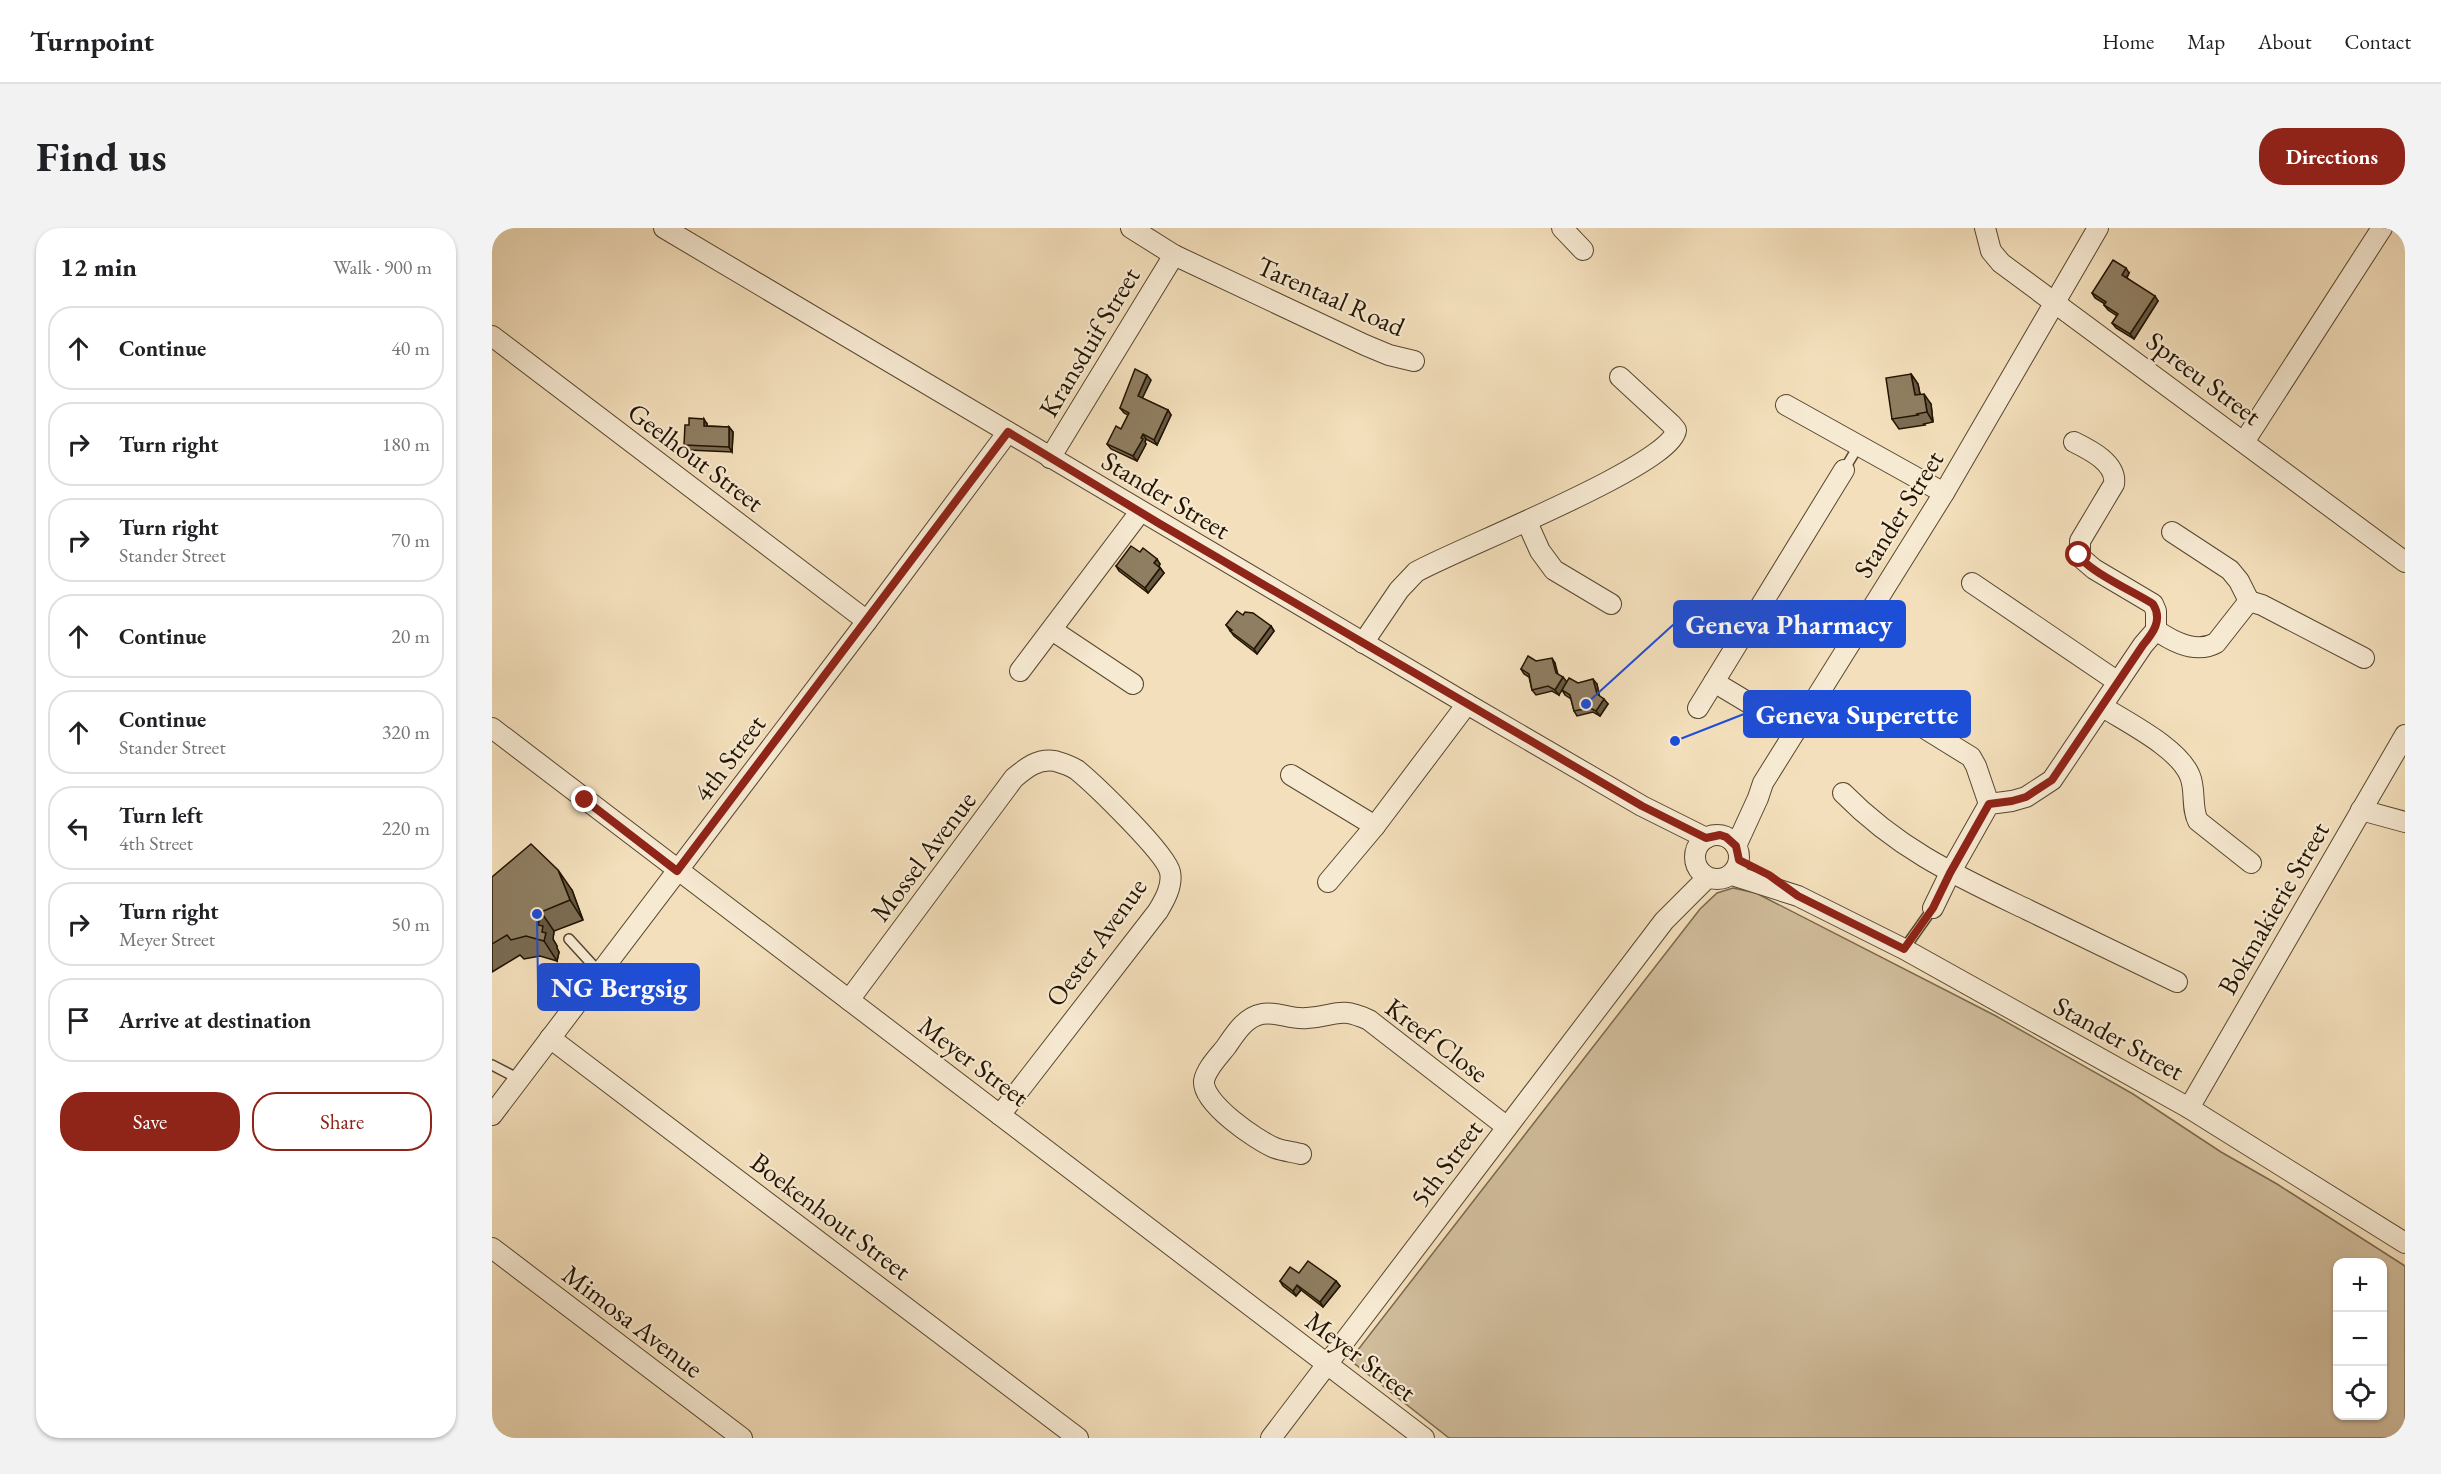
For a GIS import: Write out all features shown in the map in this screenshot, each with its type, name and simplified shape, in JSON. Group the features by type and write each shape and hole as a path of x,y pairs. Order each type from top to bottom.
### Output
{"street":[{"name":"Stander Street","path":"664,228 1140,512 1642,806 1705,853 1763,783 1944,493 2098,228"},
{"name":"Tarentaal Road","path":"1131,228 1174,255 1365,345 1389,355 1414,361"},
{"path":"1562,228 1583,250"},
{"name":"Spreeu Street","path":"1984,228 1991,251 2001,263 2405,562"},
{"path":"2244,442 2382,228"},
{"name":"Kransduif Street","path":"1050,458 1174,255"},
{"name":"Geelhout Street","path":"492,336 867,621"},
{"path":"1363,643 1399,590 1416,572 1433,562 1527,522 1640,463 1674,438 1676,429 1620,377"},
{"path":"1786,405 1944,493"},
{"name":"4th Street","path":"492,1116 1008,432"},
{"path":"1989,804 2026,797 2047,785 2156,630 2156,611 2153,604 2094,569 2080,557 2080,542 2114,484 2115,475 2111,468 2090,450 2074,442"},
{"path":"1698,708 1844,470"},
{"path":"1020,671 1140,512"},
{"path":"1527,522 1540,551 1554,570 1611,604"},
{"path":"2172,532 2230,570 2239,581 2249,601 2271,609 2364,658"},
{"path":"1972,583 2118,682"},
{"path":"2156,630 2187,646 2210,646 2216,643 2249,601"},
{"path":"1052,630 1133,684"},
{"path":"1714,682 1764,712"},
{"path":"1328,882 1375,826 1467,704"},
{"path":"2103,707 2163,746 2181,761 2192,782 2198,821 2251,864"},
{"name":"Meyer Street","path":"492,728 1424,1438"},
{"path":"1924,728 1971,757 1989,804 1933,908"},
{"name":"Bokmakierie Street","path":"2189,1107 2405,735"},
{"name":"Mossel Avenue","path":"849,1000 1014,778 1028,766 1052,761"},
{"name":"Oester Avenue","path":"1000,1115 1158,911 1166,898 1169,886 1170,873 1155,846 1076,769 1052,761"},
{"path":"1291,775 1375,826"},
{"name":"Stander Street","path":"1763,783 1736,860 1769,875 1798,896 1904,949 2189,1107 2405,1243"},
{"path":"1843,793 1869,819 1899,842 1950,873 2177,982"},
{"path":"2361,810 2405,822"},
{"path":"1726,837 1736,860 1724,879 1705,853 1726,837"},
{"name":"5th Street","path":"1271,1438 1664,921 1705,853"},
{"name":"Kreef Close","path":"1301,1154 1276,1149 1254,1137 1211,1102 1205,1092 1204,1082 1208,1071 1241,1027 1251,1017 1263,1013 1308,1018 1337,1012 1350,1012 1369,1020 1507,1127"},
{"name":"Boekenhout Street","path":"550,1038 1078,1438"},
{"name":"Mimosa Avenue","path":"492,1248 742,1438"}],"lane":[{"path":"1844,470 1859,445"},
{"path":"1764,712 1795,732"},
{"path":"1904,949 1933,908"},
{"path":"568,939 600,973"},
{"path":"492,1065 520,1080"}],"shaded area":[{"path":"1733,888 1756,893 1996,1016 2133,1094 2221,1152 2277,1184 2405,1266 2405,1438 1449,1438 1350,1360 1700,909 1717,893"}],"building":[{"path":"2113,260 2126,268 2122,275 2155,296 2130,334 2112,323 2118,314 2092,293"},
{"path":"1135,369 1147,375 1138,396 1168,410 1154,440 1143,434 1141,438 1143,439 1133,456 1107,444 1116,426 1121,429 1129,413 1120,408"},
{"path":"1911,374 1915,395 1924,394 1927,412 1892,419 1886,378"},
{"path":"689,418 704,419 704,426 729,427 729,447 684,445 685,425 689,425"},
{"path":"1131,546 1140,552 1143,548 1157,559 1154,563 1160,568 1145,588 1116,566"},
{"path":"1237,611 1243,615 1245,612 1253,613 1271,626 1254,649 1230,631 1232,630 1226,625"},
{"path":"1528,656 1536,661 1552,658 1556,673 1563,677 1555,690 1548,686 1532,690 1529,674 1521,669"},
{"path":"1569,678 1578,683 1593,679 1597,694 1604,699 1596,711 1590,708 1574,711 1570,695 1562,690"},
{"path":"531,844 558,870 570,900 541,912 538,925 543,926 542,932 546,933 544,941 526,936 511,940 507,935 492,944 492,877"},
{"path":"1308,1261 1336,1281 1320,1302 1297,1285 1293,1291 1280,1281 1290,1267 1299,1273"}],"place":[{"name":"Geneva Pharmacy","path":"1586,704"},
{"name":"Geneva Superette","path":"1675,741"},
{"name":"NG Bergsig","path":"537,914"}],"route":[{"path":"585,800 677,871 1008,432 1160,524 1642,806 1706,838 1720,835 1726,837 1736,846 1739,860 1769,875 1798,896 1904,949 1933,908 1989,804 2026,797 2052,780 2143,645 2156,630 2157,616 2153,604 2094,569 2079,555"}]}
